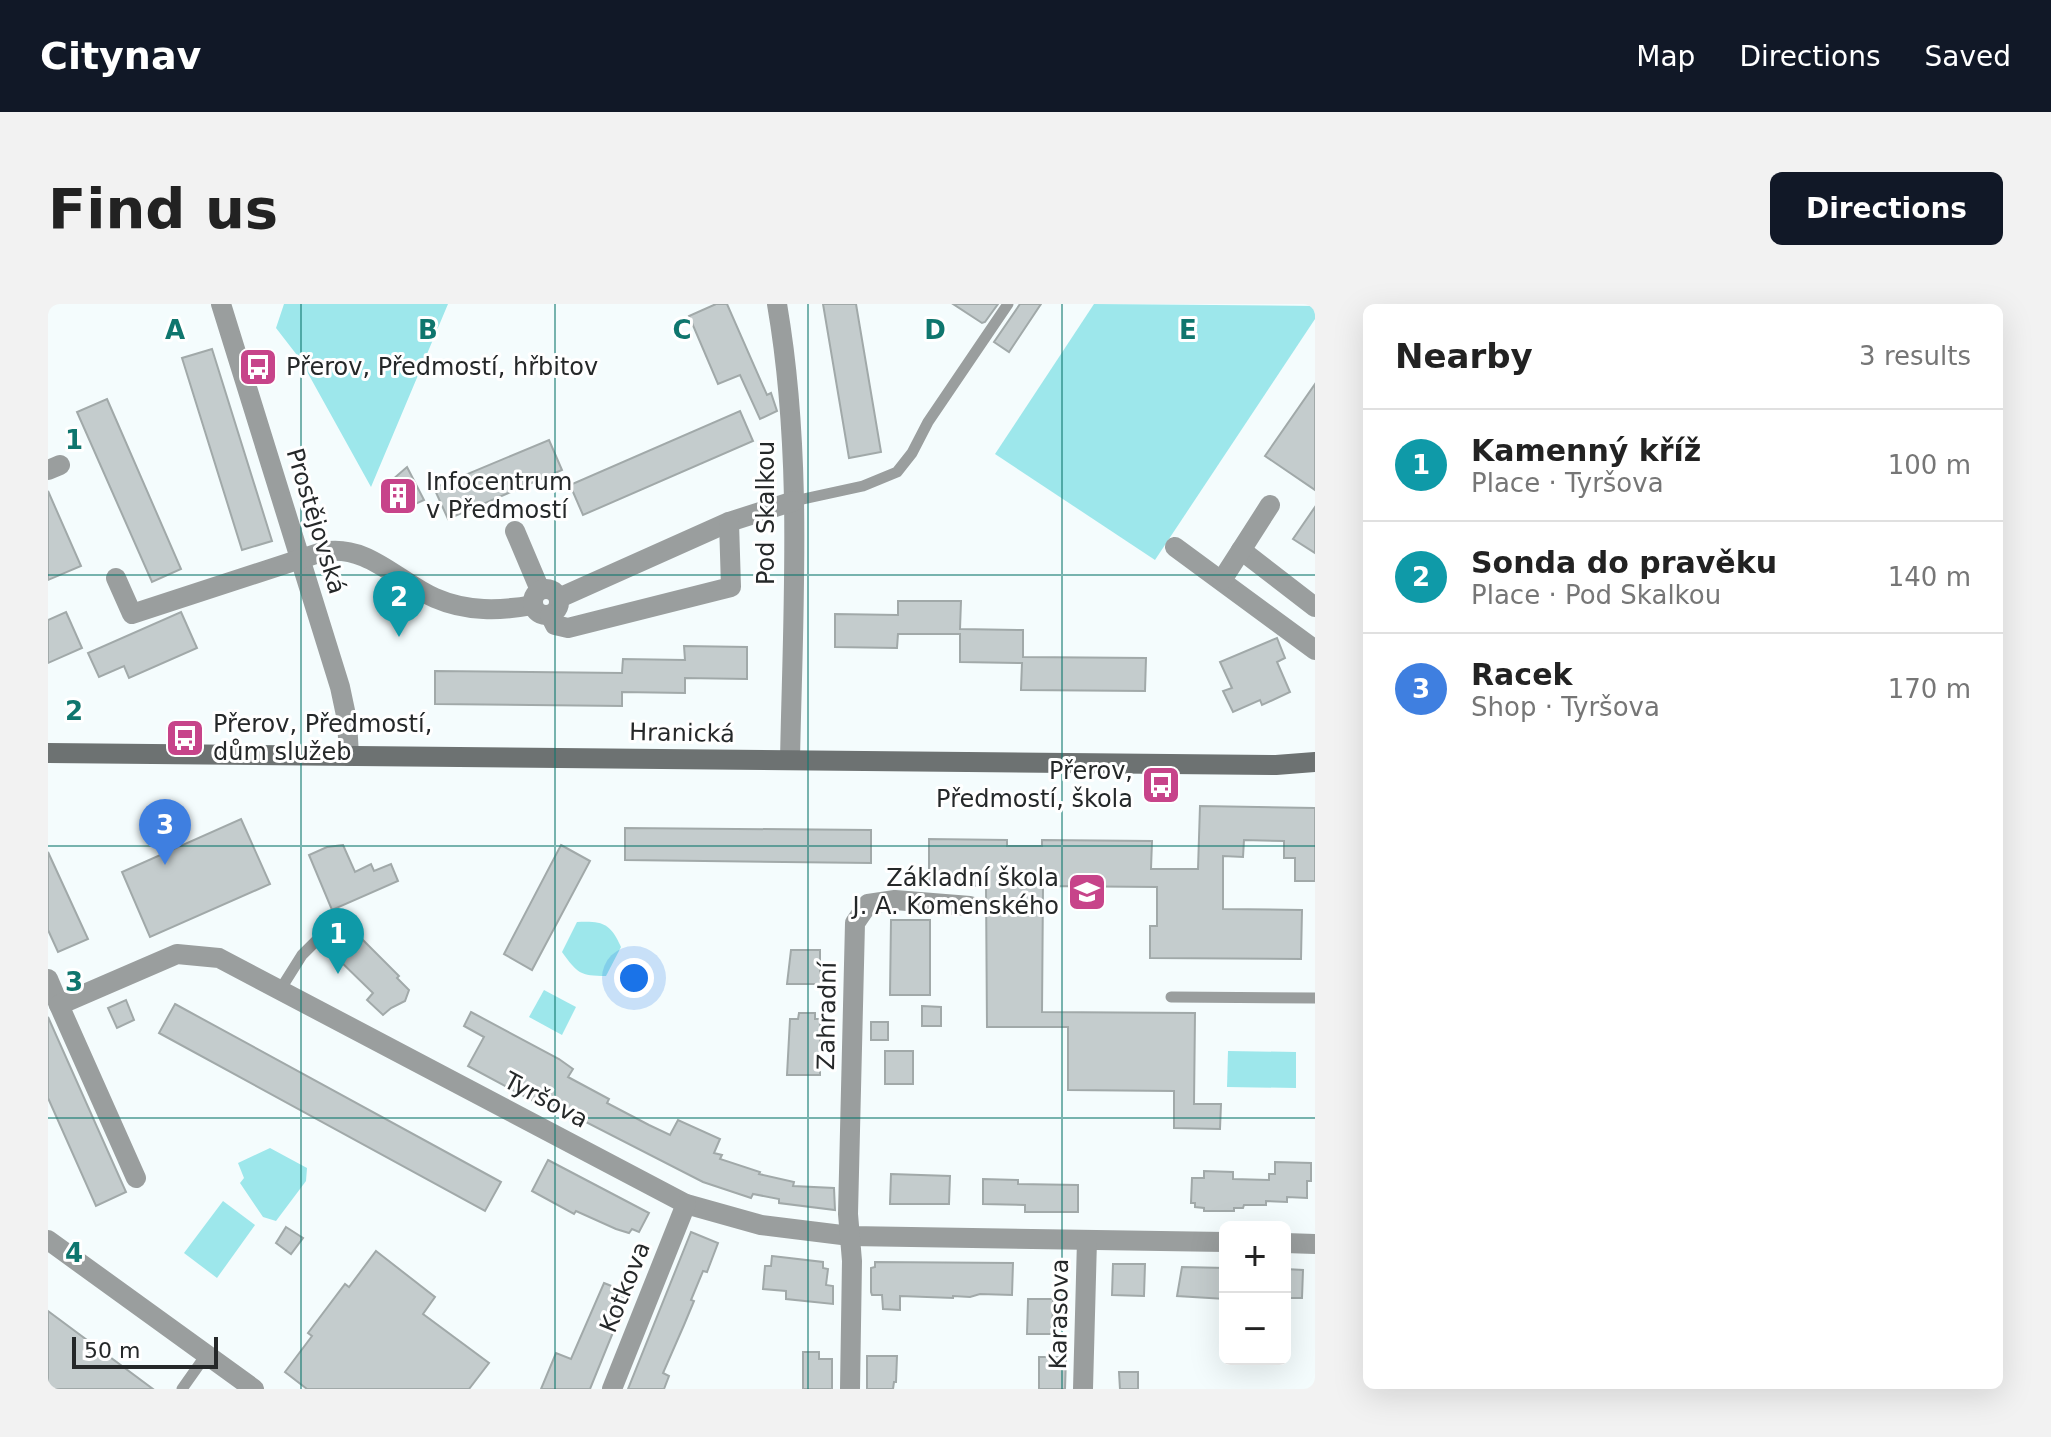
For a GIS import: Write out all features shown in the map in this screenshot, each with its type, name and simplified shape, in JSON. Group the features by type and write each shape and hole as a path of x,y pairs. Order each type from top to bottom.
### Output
{"main road":[{"name":"Hranická","path":"48,753 1262,765 1315,762"}],"street":[{"name":"Prostějovská","path":"221,304 340,687 347,720 349,756"},
{"name":"Pod Skalkou","path":"777,304 789,380 794,501 790,760"},
{"path":"116,578 132,614 328,551 349,551 366,556 407,584 450,604 494,610 546,602 729,522 794,501"},
{"path":"1222,580 1270,505"},
{"path":"515,531 555,625 568,628 731,587 729,522"},
{"path":"1175,547 1315,650"},
{"path":"1241,550 1315,607"},
{"name":"Zahradní","path":"850,1389 848,1214 855,923 868,904 881,902 895,900 970,906"},
{"name":"Tyršova","path":"59,1005 177,954 219,958 686,1204 761,1225 850,1236 1219,1242"},
{"path":"48,979 136,1178"},
{"name":"Kotkova","path":"612,1389 686,1204"},
{"path":"48,1240 254,1389"},
{"name":"Karasova","path":"1083,1389 1087,1240"},
{"path":"1291,1243 1315,1244"}],"lane":[{"path":"794,501 863,486 897,472 1008,304"},
{"path":"280,990 302,955 329,928"},
{"path":"1171,997 1315,998"},
{"path":"182,1389 206,1355"}],"shaded area":[{"path":"284,304 448,304 371,487 300,359 276,328"},
{"path":"1094,304 1315,306 1315,319 1155,560 995,454"},
{"path":"577,922 605,925 617,939 621,947 606,976 580,972 562,952"},
{"path":"544,990 576,1007 562,1035 529,1017"},
{"path":"1228,1051 1296,1052 1296,1088 1227,1087"},
{"path":"270,1148 307,1168 306,1181 276,1221 263,1217 240,1183 244,1178 238,1163"},
{"path":"223,1201 255,1225 217,1278 184,1253"}],"building":[{"path":"716,304 727,304 777,411 760,419 740,375 718,384 689,316"},
{"path":"823,304 856,304 881,452 849,458"},
{"path":"953,304 998,304 982,323"},
{"path":"1020,304 1041,304 1009,352 994,342"},
{"path":"212,349 272,541 242,550 182,358"},
{"path":"1315,384 1315,490 1265,456"},
{"path":"107,399 181,569 152,582 77,412"},
{"path":"740,411 753,441 583,515 570,485"},
{"path":"549,440 562,470 448,519 434,488"},
{"name":"Infocentrum v Předmostí","path":"407,467 424,500 395,513 384,487"},
{"path":"48,491 81,566 48,580"},
{"path":"1315,507 1315,553 1293,539"},
{"path":"898,601 961,601 960,629 1023,630 1023,657 1146,658 1145,691 1021,690 1022,663 960,662 960,634 898,634 897,648 835,647 835,614 898,615"},
{"path":"66,612 82,648 48,663 48,620"},
{"path":"181,612 197,648 129,678 124,666 99,677 88,653"},
{"path":"1277,638 1285,658 1277,662 1290,692 1262,705 1260,700 1233,712 1223,691 1232,688 1220,662"},
{"path":"684,646 747,647 747,679 685,678 685,693 622,692 622,706 435,704 435,671 622,673 623,659 685,660"},
{"path":"1200,806 1315,808 1315,881 1295,881 1295,858 1284,858 1284,841 1244,840 1243,857 1223,856 1223,909 1302,910 1301,959 1150,958 1150,926 1157,926 1157,887 1043,886 1042,1012 1195,1013 1194,1104 1221,1104 1220,1129 1174,1128 1174,1091 1068,1090 1068,1027 987,1027 986,886 929,885 929,839 1007,840 1007,846 1042,846 1042,840 1152,841 1151,869 1198,869"},
{"path":"241,819 270,884 150,937 122,872"},
{"path":"625,828 871,830 871,863 625,860"},
{"path":"343,845 355,872 371,864 374,871 391,864 398,881 332,910 309,855 327,847"},
{"path":"561,845 590,861 532,970 504,954"},
{"path":"48,852 88,939 58,952 48,930"},
{"path":"891,920 930,920 930,995 890,995"},
{"path":"351,938 356,941 361,938 409,990 405,1001 383,1015 367,1000 373,993 339,960 343,955 339,950"},
{"path":"791,950 820,950 820,984 787,984"},
{"path":"126,1000 134,1020 117,1028 108,1008"},
{"path":"175,1004 501,1182 485,1211 159,1033"},
{"path":"922,1006 941,1007 941,1026 922,1026"},
{"path":"471,1012 559,1059 573,1069 568,1077 609,1099 607,1103 649,1125 670,1135 678,1120 720,1139 714,1153 722,1155 720,1159 759,1174 794,1182 793,1186 834,1188 835,1210 779,1203 779,1199 753,1194 751,1198 703,1182 547,1102 544,1107 468,1066 484,1037 464,1026"},
{"path":"799,1013 815,1013 815,1019 820,1019 820,1075 787,1075 790,1019 798,1019"},
{"path":"48,1017 126,1192 96,1206 48,1098"},
{"path":"871,1022 888,1022 888,1040 871,1040"},
{"path":"885,1051 913,1051 913,1084 885,1084"},
{"path":"548,1160 649,1213 639,1232 632,1229 629,1233 576,1211 574,1214 532,1191"},
{"path":"1275,1162 1311,1163 1307,1198 1287,1197 1287,1202 1266,1201 1266,1205 1244,1205 1243,1208 1234,1208 1234,1211 1204,1211 1204,1208 1191,1203 1192,1178 1204,1178 1204,1171 1233,1172 1233,1179 1269,1180 1269,1174 1275,1174"},
{"path":"891,1174 950,1176 949,1204 890,1204"},
{"path":"983,1179 1018,1180 1018,1184 1078,1185 1078,1212 1025,1212 1025,1205 983,1204"},
{"path":"286,1227 303,1238 291,1254 276,1243"},
{"path":"691,1232 718,1243 707,1272 703,1271 691,1300 694,1301 663,1373 669,1376 664,1389 628,1389"},
{"path":"376,1251 435,1297 423,1314 489,1363 469,1389 307,1389 285,1372 312,1336 308,1333 345,1284 349,1287"},
{"path":"772,1256 823,1262 823,1268 828,1269 826,1285 833,1286 833,1304 786,1299 786,1291 763,1289 765,1266 771,1266"},
{"path":"875,1262 1013,1263 1012,1295 980,1294 953,1298 900,1296 900,1310 883,1309 882,1295 872,1295 871,1292 871,1268 875,1267"},
{"path":"1113,1264 1145,1264 1144,1296 1112,1295"},
{"path":"1182,1267 1219,1268 1219,1299 1177,1296"},
{"path":"1291,1269 1303,1270 1302,1298 1291,1298"},
{"path":"604,1283 629,1293 590,1389 541,1389 556,1353 571,1359"},
{"path":"1028,1299 1053,1299 1052,1334 1027,1334"},
{"path":"48,1311 153,1389 54,1389 48,1385"},
{"path":"803,1352 819,1352 819,1359 832,1359 832,1389 803,1389"},
{"path":"867,1356 897,1356 893,1389 867,1389"},
{"path":"1039,1357 1066,1357 1065,1389 1039,1389"},
{"path":"1119,1372 1138,1372 1138,1389 1120,1389"}],"place":[{"name":"Přerov, Předmostí, hřbitov","path":"258,367"},
{"name":"Infocentrum v Předmostí","path":"398,496"},
{"name":"Sonda do pravěku","path":"399,637"},
{"name":"Přerov, Předmostí, dům služeb","path":"185,738"},
{"name":"Přerov, Předmostí, škola","path":"1161,785"},
{"name":"Racek","path":"165,865"},
{"name":"Základní škola J. A. Komenského","path":"1087,892"},
{"name":"Kamenný kříž","path":"338,974"}]}
